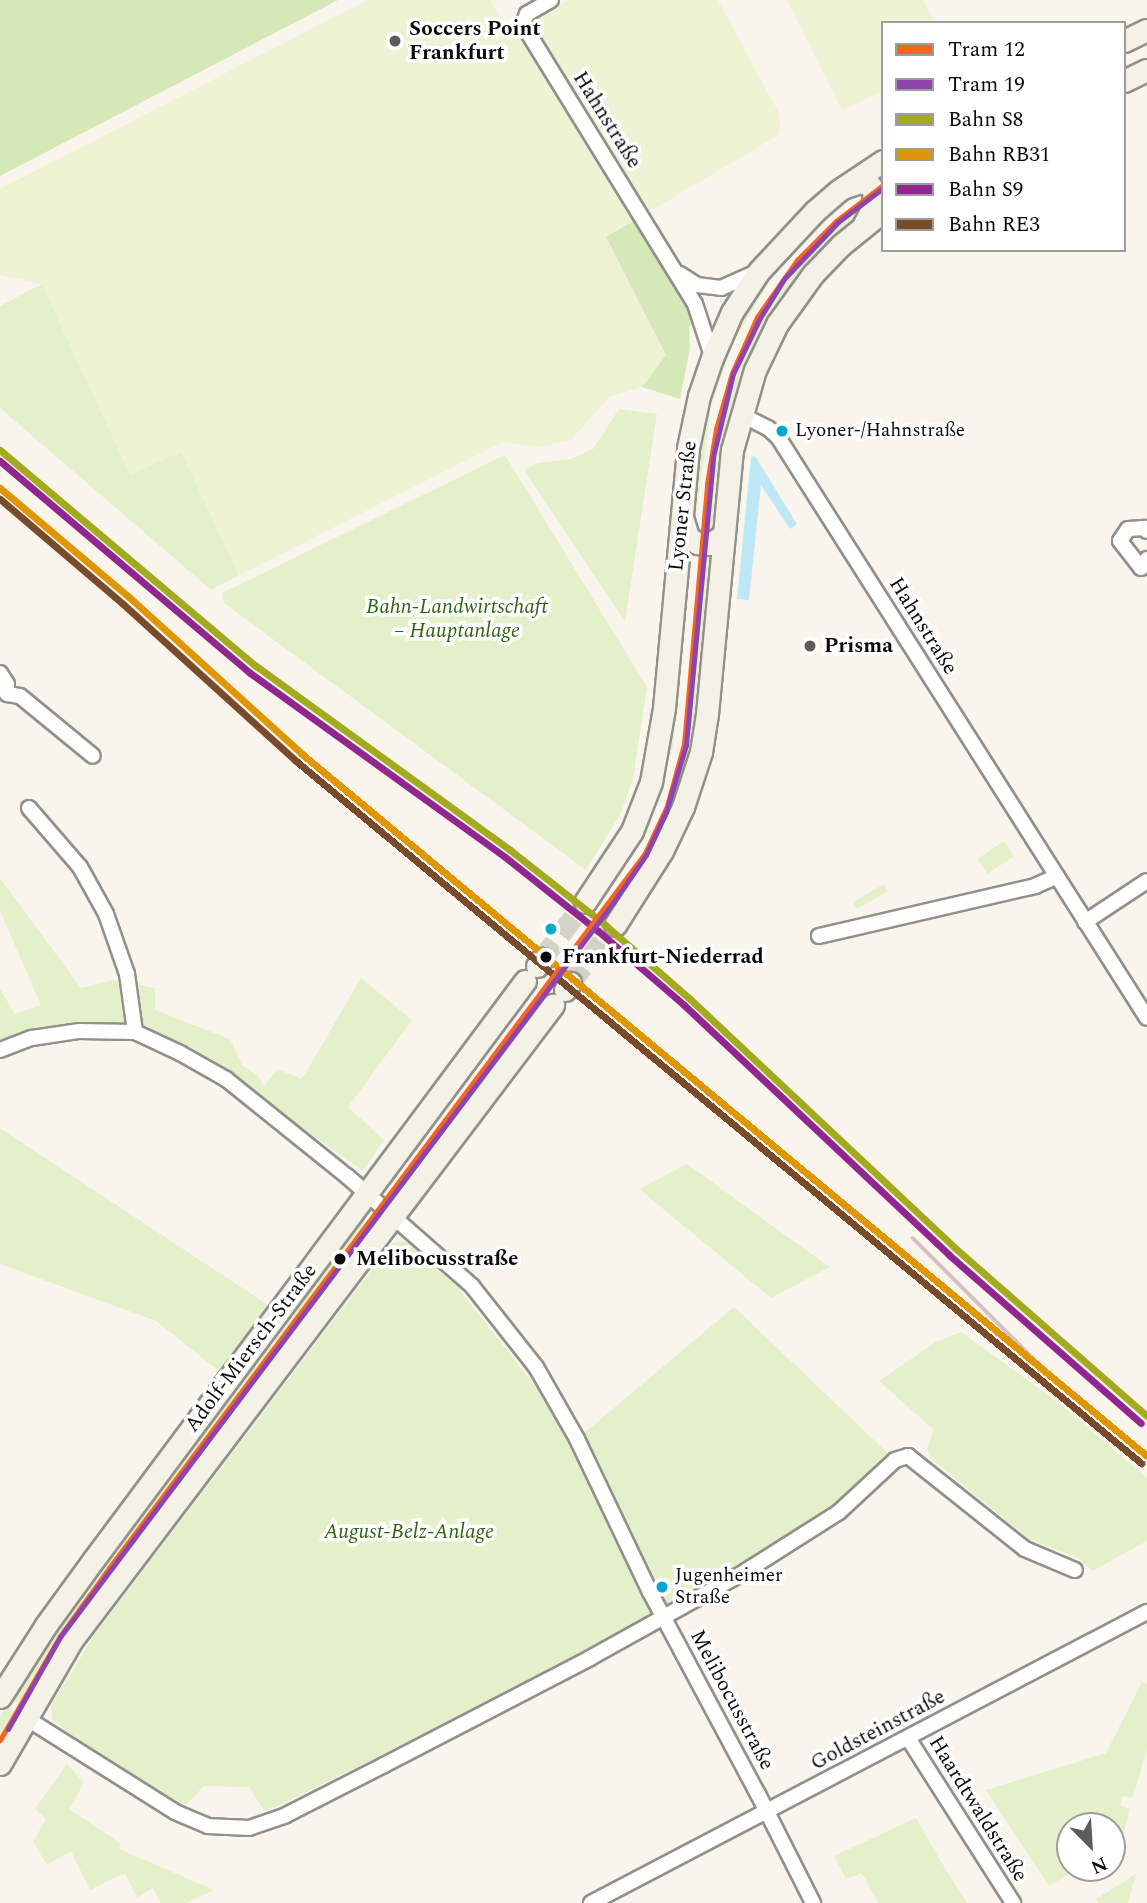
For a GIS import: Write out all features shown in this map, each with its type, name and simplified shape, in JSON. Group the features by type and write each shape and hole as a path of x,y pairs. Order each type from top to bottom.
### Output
{"main road":[{"path":"1126,40 1147,30"},
{"path":"1126,79 1147,70"},
{"name":"Lyoner Straße","path":"585,902 632,831 651,782 664,708 681,515 691,437 712,358 732,312 759,271 795,231 838,191 881,162"},
{"path":"838,191 860,182 870,185 874,191 872,209 861,228"},
{"name":"Lyoner Straße","path":"615,925 662,851 697,766 707,714 732,450 740,414 755,370 777,324 813,274 881,213"},
{"path":"681,515 688,537 697,543 710,544 722,536"},
{"name":"Adolf-Miersch-Straße","path":"0,1697 46,1625 534,969"},
{"name":"Adolf-Miersch-Straße","path":"0,1764 72,1640 563,993"}],"street":[{"name":"Hahnstraße","path":"551,0 527,14 524,21 527,31 699,311 712,358"},
{"path":"675,270 691,282 713,288 735,284 759,271"},
{"name":"Hahnstraße","path":"740,414 768,428 778,437 1147,1018"},
{"path":"1145,568 1120,541 1128,529 1145,528 1147,531"},
{"path":"0,673 8,684 3,700"},
{"path":"3,700 20,696 93,756"},
{"path":"0,1051 32,1038 79,1031 135,1032 127,975 106,914 80,867 29,808"},
{"path":"819,936 1035,886 1057,876"},
{"path":"1085,922 1147,881"},
{"name":"Melibocusstraße","path":"135,1032 226,1079 368,1193 472,1286 536,1367 577,1439 663,1616 813,1903"},
{"path":"26,1718 175,1812 208,1826 249,1828 286,1815 361,1777 794,1543 839,1512 895,1460 908,1456 1026,1549 1075,1570"},
{"name":"Goldsteinstraße","path":"591,1903 1147,1612"},
{"name":"Haardtwaldstraße","path":"908,1738 1013,1903"}],"green space":[{"path":"0,0 338,0 0,176"},
{"path":"368,0 490,0 509,29 570,0 718,0 779,113 780,130 777,136 606,237 666,355 642,387 609,397 571,440 540,447 503,442 239,575 181,452 130,475 42,284 0,275 0,189"},
{"path":"787,0 923,0 934,21 881,21 881,92 842,110"},
{"path":"860,188 806,235 776,270 734,340 711,406 694,531 691,524 700,445 719,352 765,273 827,209"},
{"path":"868,199 865,207 819,249 790,284 781,305 716,529 706,536 710,484 723,415 751,338 773,299 817,243"},
{"path":"625,209 684,298 695,322 689,327 690,348 680,399 642,387 665,355 606,237"},
{"path":"42,284 130,474 181,451 239,575 211,590 0,408 0,306"},
{"path":"619,409 657,414 625,621 524,470 537,463 571,459 593,449"},
{"name":"Bahn-Landwirtschaft – Hauptanlage","path":"505,455 647,687 633,778 621,813 586,870 224,603 222,593"},
{"path":"684,535 692,549 673,747 648,822 606,889 634,839"},
{"path":"715,551 702,712 690,761 660,840 624,902 619,898 650,853 670,810 690,723 705,554"},
{"path":"1004,841 1014,856 988,874 977,859"},
{"path":"0,878 81,988 114,980 155,988 155,1010 230,1039 243,1066 257,1075 264,1086 277,1069 302,1079 361,978 412,1020 348,1107 384,1140 363,1171 228,1074 135,1032 79,1026 0,1047 0,989 15,1014 41,1005 0,911"},
{"path":"884,884 888,891 857,909 853,902"},
{"path":"0,1128 268,1305 219,1371 156,1321 0,1264"},
{"path":"687,1164 830,1267 771,1298 639,1189"},
{"path":"361,1219 370,1226 280,1345 272,1339"},
{"name":"August-Belz-Anlage","path":"405,1241 458,1288 577,1439 734,1307 895,1460 794,1543 663,1616 278,1806 264,1811 249,1787 204,1786 186,1805 77,1739 52,1719 51,1705 95,1634 392,1243"},
{"path":"961,1332 1055,1400 1147,1478 1147,1541 1092,1571 1078,1558 1029,1539 930,1458 927,1448 934,1430 879,1381 936,1342"},
{"path":"268,1343 277,1350 61,1639 22,1706 9,1698 56,1625"},
{"path":"1142,1682 1147,1684 1147,1748 1133,1798 1123,1796 1120,1805 1130,1809 1126,1824 1126,1812 1056,1812 1056,1882 1049,1886 986,1790 1106,1753"},
{"path":"6,1706 20,1714 0,1749 0,1717"},
{"path":"67,1764 84,1783 69,1809 120,1843 119,1849 214,1890 186,1903 161,1903 153,1888 137,1898 125,1873 90,1890 71,1851 47,1865 33,1842 46,1819 35,1809"},
{"path":"916,1818 967,1903 878,1903 862,1873 846,1879 834,1856"},
{"path":"1136,1874 1128,1903 1098,1903 1096,1899"}],"water":[{"path":"755,456 797,524 790,529 761,485 749,600 737,599 751,457"}],"tunnel":[{"path":"542,959 585,902"},
{"path":"570,983 615,925"}],"railway":[{"path":"913,1238 1036,1361 1076,1396"}],"tram line":[{"name":"12","path":"0,1740 60,1636 109,1568 645,853 667,806 684,744 707,484 716,429 732,373 757,317 797,260 836,221 881,187"},
{"name":"19","path":"8,1729 60,1637 613,903 646,855 666,812 686,745 713,457 733,374 760,318 784,279 838,222 881,190"}],"rail line":[{"name":"S8","path":"0,450 256,666 510,850 604,924 690,999 955,1248 1147,1416"},
{"name":"S9","path":"0,461 250,673 505,857 598,931 684,1005 949,1255 1141,1423"},
{"name":"RB31","path":"0,488 129,597 302,754 1147,1456"},
{"name":"RE3","path":"0,499 123,604 296,761 1141,1463"}],"place":[{"name":"Soccers Point Frankfurt","path":"395,41"},
{"name":"Lyoner-/Hahnstraße","path":"782,431"},
{"name":"Prisma","path":"810,646"},
{"name":"Frankfurt-Niederrad","path":"546,957"},
{"name":"Melibocusstraße","path":"340,1259"},
{"name":"Jugenheimer Straße","path":"662,1587"}]}
